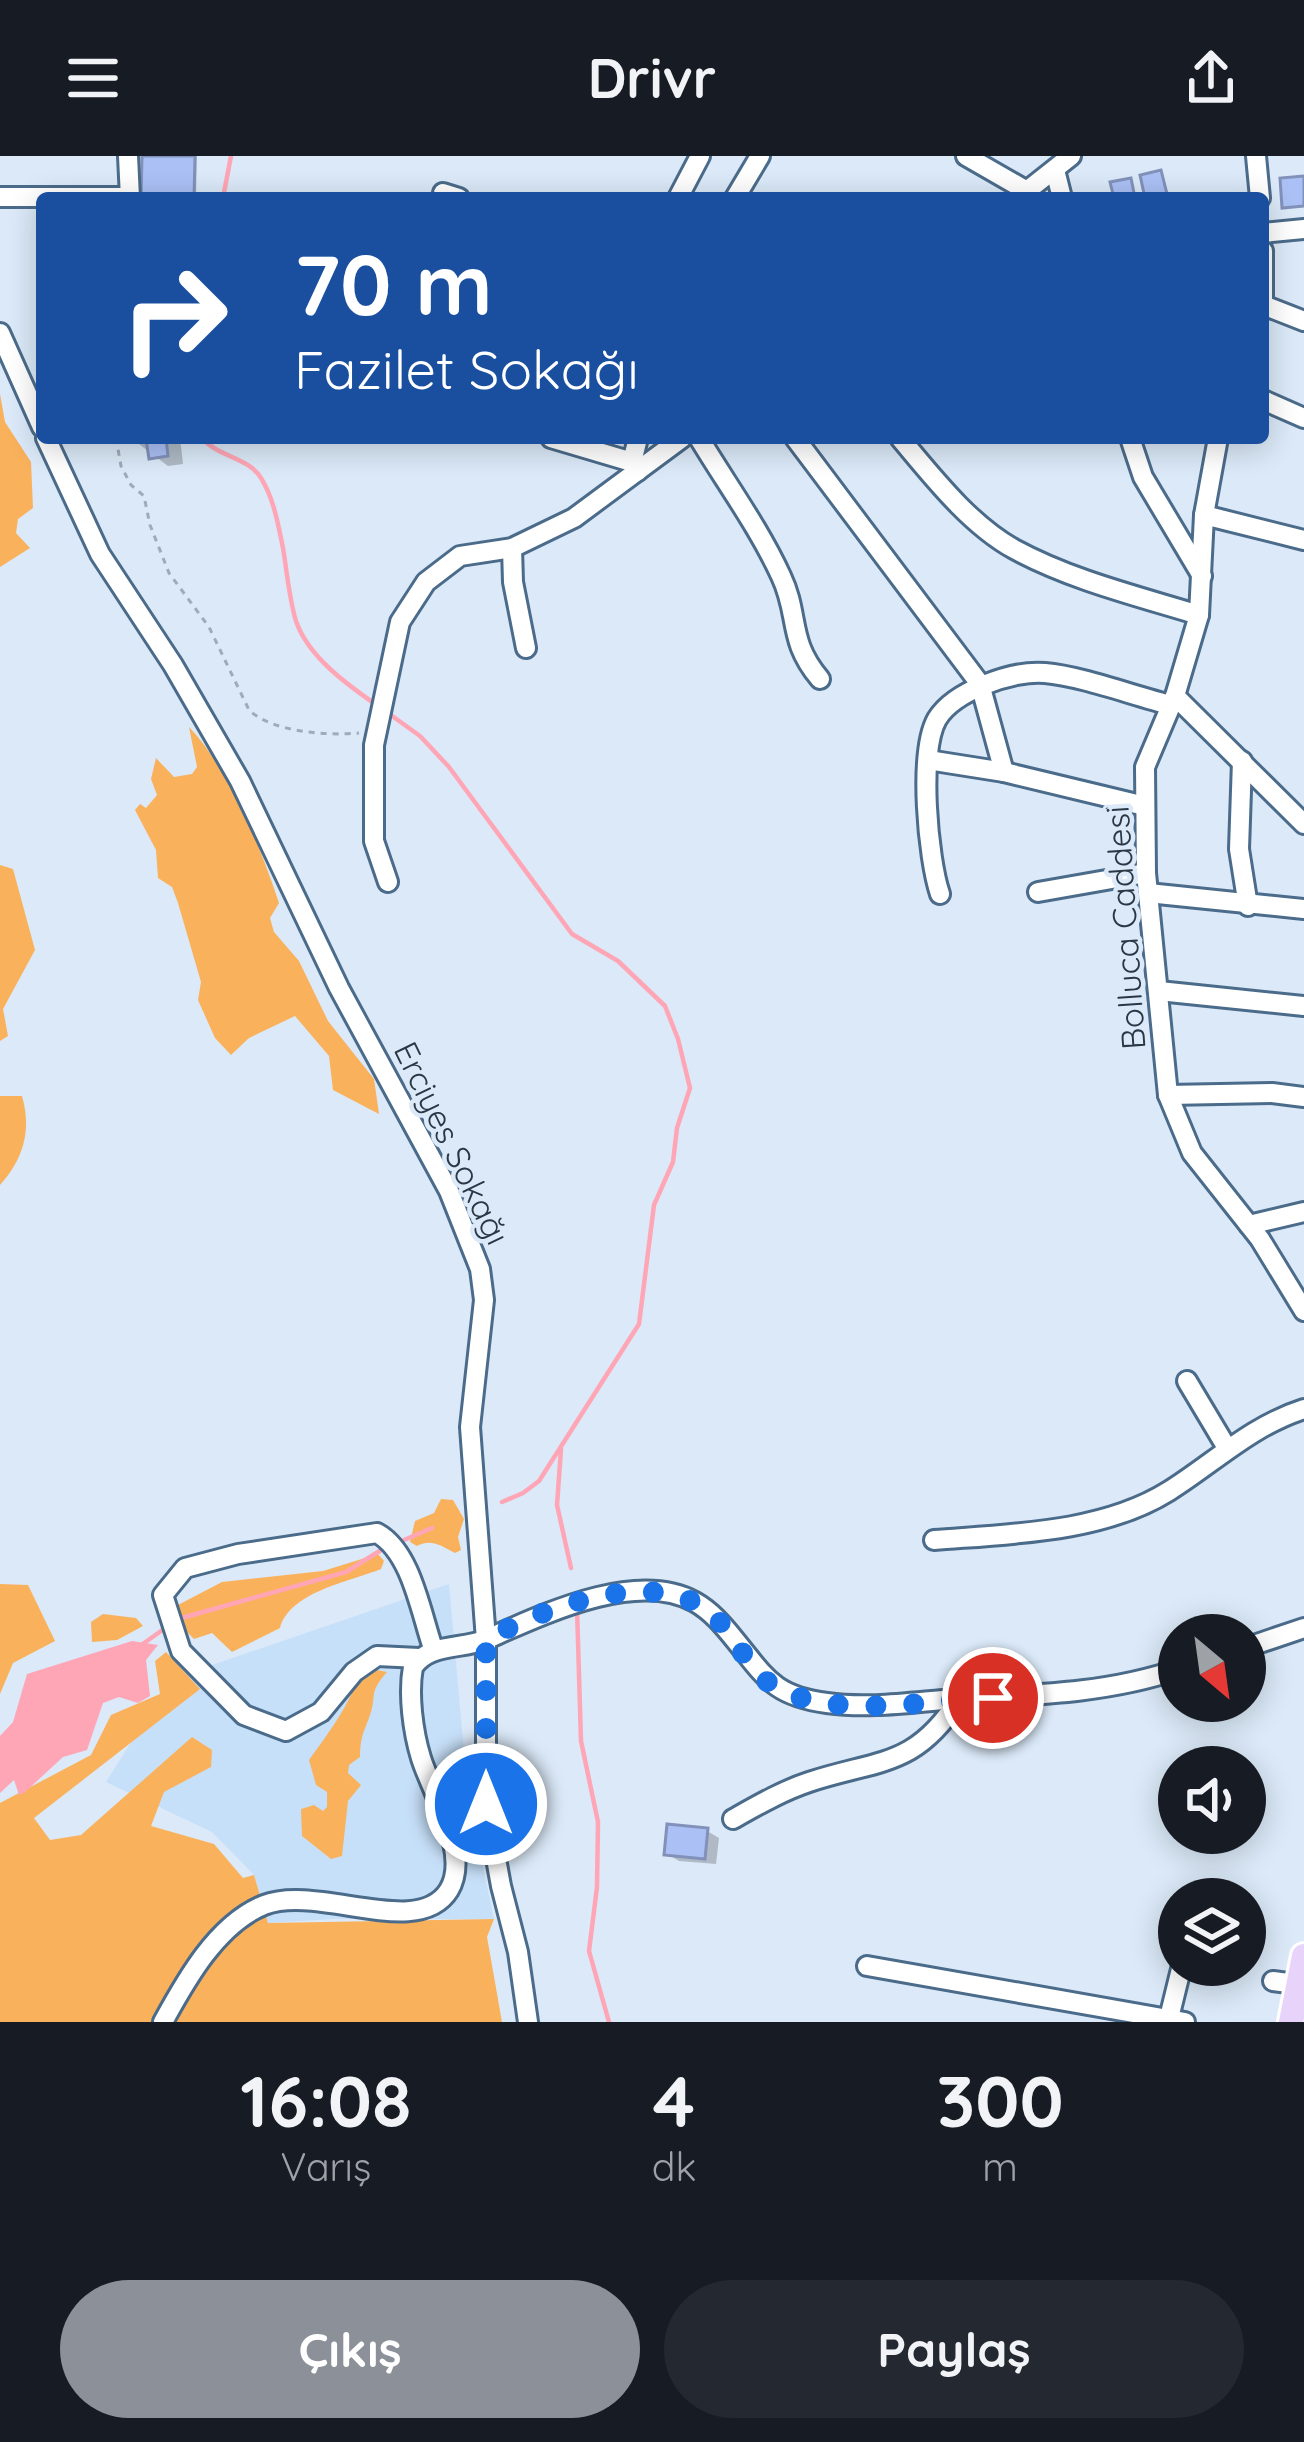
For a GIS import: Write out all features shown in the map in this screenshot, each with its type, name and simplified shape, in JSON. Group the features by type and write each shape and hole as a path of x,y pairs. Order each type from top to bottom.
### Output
{"main road":[{"path":"1291,2022 1292,1984 1304,1956"}],"street":[{"path":"128,156 130,192"},
{"path":"681,192 700,156"},
{"path":"966,156 1019,192"},
{"path":"1027,192 1071,156"},
{"path":"1254,192 1256,156"},
{"path":"738,192 754,158"},
{"path":"1054,170 1060,192"},
{"path":"0,197 36,197"},
{"path":"1269,232 1304,229"},
{"path":"1269,308 1304,321"},
{"path":"0,333 36,414"},
{"path":"1269,403 1304,418"},
{"name":"Erciyes Sokağı","path":"49,444 100,554 240,781 339,988 471,1239 484,1300 470,1427 486,1640 486,1804 528,2022"},
{"path":"569,444 635,466"},
{"path":"635,466 637,444"},
{"path":"388,882 374,841 379,712 400,622 426,582 460,556 512,548 574,518 635,466 672,444"},
{"path":"704,444 783,578 795,640 820,679"},
{"path":"800,444 980,684 1004,772"},
{"path":"905,444 984,528 1012,548 1069,574 1199,615"},
{"path":"1132,444 1143,477 1202,576"},
{"name":"Bolluca Caddesi","path":"1217,444 1204,515 1199,615 1173,700 1145,767 1147,883 1168,1095 1192,1153 1249,1225 1304,1311"},
{"path":"1204,515 1304,540"},
{"path":"512,548 513,582 526,649"},
{"path":"940,894 932,873 928,760 938,718 980,684 1043,672 1173,700 1304,824"},
{"path":"928,760 1004,772 1145,806"},
{"path":"1242,761 1239,849 1248,906"},
{"path":"1038,892 1147,883 1248,906 1304,909"},
{"path":"1159,991 1304,1006"},
{"path":"1168,1095 1304,1097"},
{"path":"1249,1225 1304,1212"},
{"path":"1187,1381 1227,1448"},
{"path":"934,1540 1121,1513 1168,1491 1263,1425 1304,1409"},
{"path":"427,1654 400,1556 377,1533 185,1568 164,1595 181,1652 244,1715 286,1731 321,1712 354,1672 377,1656 427,1654 486,1640 570,1603 664,1591 692,1600 713,1614 767,1682 781,1691 829,1704 1113,1687 1158,1675"},
{"path":"1266,1641 1304,1628"},
{"path":"163,2022 213,1946 261,1906 297,1899 325,1900 409,1914 438,1903 448,1893 454,1850 419,1753 413,1705 411,1677 427,1654"},
{"path":"733,1819 802,1785 911,1750 932,1737 959,1699"},
{"path":"867,1966 1177,2020 1180,1986"}],"path":[{"path":"117,444 121,466 131,485 144,496 169,572 209,627 249,710 274,725 352,735 367,732 379,712"}],"shaded area":[{"path":"0,394 5,422 31,462 33,508 18,519 16,533 30,548 0,567"},
{"path":"189,727 218,765 253,834 279,903 270,918 274,932 299,961 328,1021 374,1079 379,1114 333,1090 329,1056 295,1016 249,1038 231,1055 215,1038 198,1000 201,982 178,903 172,887 158,878 156,850 135,810 140,804 146,808 157,795 151,779 156,758 174,777 192,774 197,767"},
{"path":"0,865 13,869 35,950 3,1009 8,1036 0,1041"},
{"path":"0,1096 22,1096 26,1121 20,1155 0,1185"},
{"path":"441,1499 453,1500 464,1519 458,1537 461,1550 455,1553 436,1544 410,1542 415,1521 434,1513"},
{"path":"378,1554 384,1561 381,1569 308,1597 295,1605 280,1628 232,1652 212,1633 194,1639 177,1622 176,1606 222,1582 323,1571"},
{"path":"0,1584 28,1585 55,1641 13,1663 0,1694"},
{"path":"449,1584 468,1796 494,1919 268,1923 254,1875 212,1832 106,1782 171,1679"},
{"path":"103,1614 136,1618 143,1626 117,1640 92,1642 91,1622"},
{"path":"132,1641 158,1645 146,1660 150,1696 138,1703 119,1697 103,1703 87,1750 63,1757 24,1793 19,1795 14,1780 0,1793 0,1736 13,1722 27,1674"},
{"path":"166,1652 200,1689 34,1818 50,1840 81,1835 192,1737 212,1750 211,1767 164,1792 151,1826 214,1844 243,1878 254,1875 268,1923 494,1919 487,1937 502,2022 0,2022 0,1803 91,1755 111,1715 160,1694 155,1661"},
{"path":"377,1670 387,1672 375,1690 360,1757 349,1765 348,1773 361,1785 348,1801 342,1856 331,1859 302,1836 301,1809 314,1805 323,1811 327,1807 327,1792 316,1785 309,1760 356,1681"}],"building":[{"path":"142,156 195,156 194,192 141,192"},
{"path":"1161,170 1166,192 1144,192 1140,175"},
{"path":"1304,176 1304,206 1282,208 1280,178"},
{"path":"1131,178 1134,192 1112,192 1110,182"},
{"path":"147,444 167,444 168,456 149,459"},
{"path":"667,1824 708,1828 705,1859 664,1855"}],"waterway":[{"path":"224,192 231,156"},
{"path":"210,444 255,471 269,494 296,621 310,647 331,670 378,706"},
{"path":"388,713 420,736 449,767 572,934 618,961 665,1006 690,1088 677,1128 673,1162 654,1205 639,1324 539,1481 502,1502"},
{"path":"561,1449 557,1505 571,1568"},
{"path":"404,1540 432,1528"},
{"path":"178,1619 346,1572 386,1547"},
{"path":"577,1608 581,1741 598,1822 589,1951 609,2022"},
{"path":"140,1646 161,1631"}],"route":[{"path":"486,1804 486,1640 570,1603 664,1591 692,1600 713,1614 767,1682 802,1698 871,1705 993,1698"}]}
